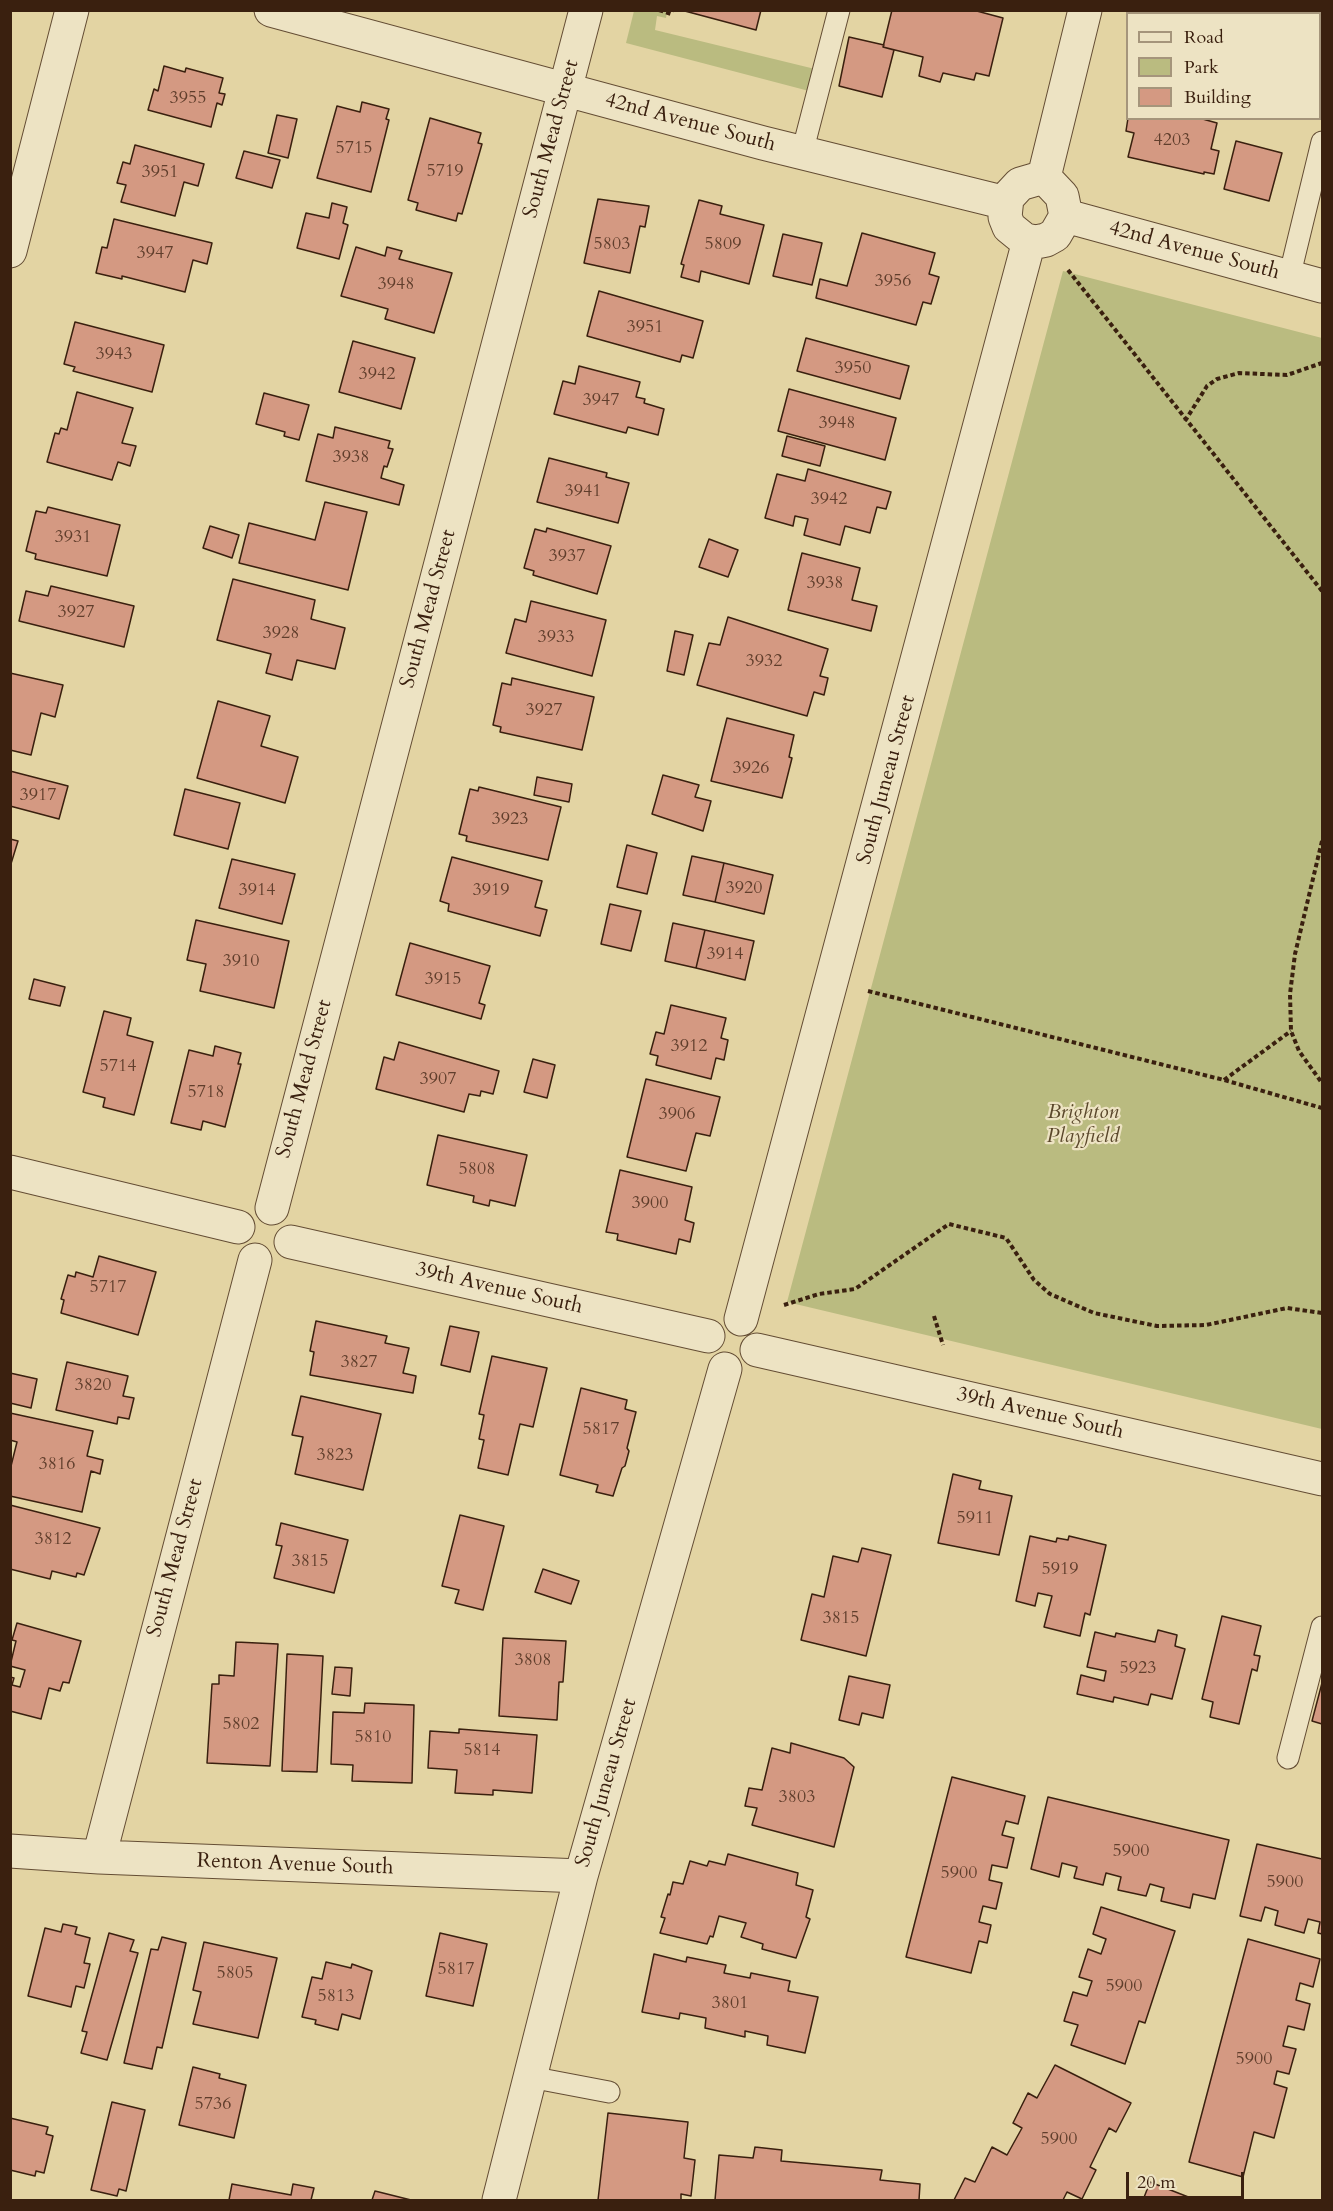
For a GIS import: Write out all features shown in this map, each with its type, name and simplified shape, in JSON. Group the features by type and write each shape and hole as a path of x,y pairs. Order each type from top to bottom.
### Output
{"street":[{"path":"10,251 72,10"},
{"name":"42nd Avenue South","path":"271,10 802,153 1006,203"},
{"name":"South Mead Street","path":"272,1208 586,10"},
{"path":"1044,177 1085,10"},
{"path":"1044,177 1062,196 1066,216 1055,234 1046,240 1029,241 1016,235 1009,227 1005,217 1006,203 1012,190 1020,184 1044,177"},
{"name":"42nd Avenue South","path":"1066,216 1323,286"},
{"name":"South Juneau Street","path":"741,1318 1029,241"},
{"path":"10,1172 238,1227"},
{"path":"258,1207 272,1208 288,1221 292,1229 291,1242 282,1255 274,1260 255,1260 240,1248 238,1227 244,1216 251,1210 258,1207"},
{"name":"39th Avenue South","path":"291,1242 708,1336"},
{"name":"South Mead Street","path":"99,1857 255,1260"},
{"path":"741,1318 755,1330 758,1350 746,1366 738,1370 725,1369 709,1357 708,1336 716,1324 723,1319 741,1318"},
{"name":"39th Avenue South","path":"758,1350 1323,1479"},
{"name":"South Juneau Street","path":"499,2200 580,1876 725,1369"},
{"name":"Renton Avenue South","path":"10,1851 99,1857 580,1876"}],"lane":[{"path":"802,153 839,10"},
{"path":"1289,278 1323,142"},
{"path":"1288,1758 1323,1627"},
{"path":"530,2077 609,2092"}],"path":[{"path":"659,10 671,14 672,10"},
{"path":"1067,270 1185,421 1323,591"},
{"path":"1185,421 1208,386 1217,379 1239,373 1287,375 1323,363"},
{"path":"1217,379 1220,384"},
{"path":"1323,840 1295,954 1290,994 1291,1031 1299,1051 1323,1083"},
{"path":"867,991 1224,1080 1323,1108"},
{"path":"1224,1080 1291,1031"},
{"path":"782,1306 795,1304 801,1299 819,1294 855,1289 949,1224 1006,1238 1035,1280 1050,1293 1094,1313 1157,1326 1206,1325 1287,1308 1323,1313"},
{"path":"934,1316 943,1345"}],"green space":[{"path":"634,11 667,11 666,18 657,16 655,30 815,69 809,91 626,43"},
{"name":"Brighton Playfield","path":"1063,271 1322,338 1322,1429 787,1302"}],"building":[{"path":"681,10 761,10 756,30"},
{"path":"892,10 973,10 1003,18 989,76 976,73 974,80 943,73 940,82 919,76 923,57 883,47"},
{"path":"1182,10 1268,10 1268,12 1188,12"},
{"path":"849,37 884,45 883,47 894,50 882,97 839,86"},
{"path":"164,66 185,72 186,68 223,78 219,93 225,94 222,105 217,103 211,127 148,110 154,89 158,91"},
{"path":"362,102 389,109 386,119 389,120 371,192 317,178 337,106 360,112"},
{"path":"277,115 297,119 288,158 268,153"},
{"path":"430,118 481,133 478,143 482,144 462,214 458,213 456,221 416,210 418,203 408,200"},
{"path":"1128,120 1206,120 1217,123 1211,149 1219,151 1214,174 1204,172 1204,174 1128,157 1134,133 1126,131"},
{"path":"1236,141 1282,153 1269,201 1224,189"},
{"path":"135,145 204,164 198,186 184,182 175,216 121,202 126,185 117,183 123,162 130,164"},
{"path":"244,151 280,160 272,188 236,178"},
{"path":"598,199 649,206 645,227 640,226 630,273 584,263"},
{"path":"699,200 722,206 720,214 764,225 749,284 701,271 699,282 681,277 684,265 681,264"},
{"path":"332,203 347,207 343,223 348,225 339,259 297,248 306,213 329,218"},
{"path":"114,219 212,243 207,264 193,260 185,292 122,276 122,279 96,273 102,247 107,248"},
{"path":"862,233 935,253 929,274 939,277 931,304 923,302 916,325 816,298 820,279 847,286"},
{"path":"783,234 822,243 812,285 773,276"},
{"path":"356,247 385,256 387,247 402,251 399,259 452,273 434,333 385,319 388,309 341,296"},
{"path":"599,291 703,321 693,358 682,355 680,362 587,336"},
{"path":"75,322 164,345 152,392 73,371 75,367 64,364"},
{"path":"806,338 909,366 900,399 797,371"},
{"path":"353,341 415,358 401,409 339,392"},
{"path":"579,366 640,382 636,397 645,399 644,403 664,409 658,435 628,427 626,433 554,414 563,381 575,384"},
{"path":"789,389 896,418 885,460 778,431"},
{"path":"77,392 133,408 122,443 136,446 130,466 118,462 112,480 47,462 55,433 59,434 61,428 67,430"},
{"path":"264,393 309,405 299,440 284,436 285,432 256,424"},
{"path":"335,427 390,441 388,448 393,449 387,467 384,466 381,478 404,485 399,505 306,481 318,434 333,438"},
{"path":"787,436 825,446 820,466 782,456"},
{"path":"549,458 607,473 606,477 629,483 618,523 537,502"},
{"path":"808,469 891,492 886,509 877,507 870,533 845,526 840,545 804,535 808,519 795,516 793,526 765,518 777,474 805,481"},
{"path":"325,502 367,512 348,590 239,563 249,523 315,540"},
{"path":"48,507 120,525 107,576 35,559 36,554 26,551 36,511 46,513"},
{"path":"210,526 239,535 232,558 203,548"},
{"path":"547,528 611,546 597,594 533,575 534,571 524,568 535,529 546,532"},
{"path":"709,539 738,550 728,577 699,567"},
{"path":"802,553 860,568 852,600 877,606 871,631 788,610"},
{"path":"233,579 315,600 311,619 345,628 335,669 297,660 292,680 266,673 271,654 217,640"},
{"path":"51,586 134,606 124,647 19,621 26,591 48,596"},
{"path":"531,601 606,620 592,676 506,653 515,619 526,622"},
{"path":"728,617 828,649 820,676 828,678 824,695 814,692 807,716 697,685 709,643 720,645"},
{"path":"675,631 693,635 684,675 667,671"},
{"path":"10,673 63,685 55,717 41,713 31,755 10,750"},
{"path":"512,678 594,697 582,750 500,732 501,727 493,725 502,683 511,685"},
{"path":"218,701 270,716 261,746 298,757 285,803 197,778"},
{"path":"727,718 794,735 789,757 792,758 782,798 711,781"},
{"path":"10,771 68,786 59,819 10,806"},
{"path":"663,775 699,785 695,797 711,801 703,831 652,814"},
{"path":"537,777 572,784 569,802 534,795"},
{"path":"479,787 561,807 548,860 466,841 467,836 459,834 470,789 478,791"},
{"path":"185,789 240,803 228,849 174,835"},
{"path":"10,839 18,841 10,867"},
{"path":"627,845 657,853 647,894 617,887"},
{"path":"692,856 724,863 715,902 683,895"},
{"path":"452,857 542,881 535,907 547,910 540,936 448,911 449,904 440,901"},
{"path":"232,859 295,874 282,924 219,908"},
{"path":"724,863 773,875 764,914 715,902"},
{"path":"610,904 641,911 631,951 601,944"},
{"path":"196,920 289,941 274,1008 200,991 206,964 187,960"},
{"path":"673,923 705,930 696,968 665,961"},
{"path":"705,930 754,941 745,980 696,968"},
{"path":"410,943 490,966 479,1003 485,1005 481,1019 396,995"},
{"path":"34,979 65,987 60,1006 29,999"},
{"path":"671,1005 726,1018 721,1038 728,1040 724,1060 716,1058 711,1079 656,1065 658,1056 650,1054 656,1032 664,1034"},
{"path":"104,1011 131,1018 127,1035 153,1042 134,1115 103,1107 105,1098 83,1092"},
{"path":"399,1042 499,1071 493,1094 481,1091 480,1096 469,1094 464,1112 376,1089 384,1057 394,1060"},
{"path":"215,1046 241,1053 238,1064 241,1064 225,1127 203,1121 201,1130 171,1123 189,1050 213,1056"},
{"path":"533,1059 555,1065 547,1098 524,1092"},
{"path":"646,1079 720,1097 710,1136 696,1133 686,1171 627,1157"},
{"path":"438,1135 527,1155 515,1206 490,1200 489,1206 473,1202 474,1196 427,1185"},
{"path":"620,1170 692,1187 685,1220 694,1223 690,1242 679,1239 676,1254 617,1240 618,1234 606,1232"},
{"path":"99,1256 156,1272 138,1335 61,1313 64,1300 61,1299 68,1275 75,1277 76,1272 93,1277"},
{"path":"316,1321 387,1336 385,1343 409,1348 403,1373 416,1376 413,1393 310,1375 314,1352 310,1351"},
{"path":"450,1326 479,1332 470,1372 441,1365"},
{"path":"492,1356 547,1368 533,1427 520,1424 508,1475 478,1468 484,1440 479,1439 484,1415 479,1414"},
{"path":"67,1362 128,1376 123,1396 134,1398 129,1419 118,1417 117,1424 56,1410"},
{"path":"10,1373 37,1379 31,1408 10,1403"},
{"path":"581,1388 627,1400 625,1409 636,1412 625,1466 622,1468 613,1496 596,1492 598,1485 560,1475"},
{"path":"301,1396 381,1414 363,1490 295,1474 303,1437 292,1435"},
{"path":"10,1413 93,1431 87,1456 103,1460 100,1474 91,1471 82,1512 10,1496 10,1470 17,1442 10,1440"},
{"path":"953,1474 981,1481 979,1489 1012,1496 999,1555 938,1543"},
{"path":"10,1505 100,1528 84,1575 77,1573 76,1577 52,1571 50,1579 10,1569"},
{"path":"460,1515 504,1526 483,1610 455,1603 459,1590 442,1586"},
{"path":"281,1523 348,1540 334,1593 274,1578 282,1546 276,1545"},
{"path":"1030,1536 1056,1542 1057,1538 1068,1540 1069,1536 1106,1545 1090,1615 1085,1613 1080,1636 1044,1627 1052,1596 1038,1593 1035,1606 1016,1601"},
{"path":"862,1548 891,1555 866,1656 801,1640 812,1594 824,1597 833,1556 858,1562"},
{"path":"543,1569 579,1581 571,1604 535,1592"},
{"path":"1222,1616 1261,1626 1254,1655 1260,1656 1257,1671 1252,1669 1239,1724 1210,1717 1213,1702 1202,1699"},
{"path":"17,1623 81,1641 69,1683 63,1682 60,1691 49,1688 41,1719 10,1711 10,1677 14,1678 12,1685 20,1687 25,1670 10,1666 16,1641 12,1640"},
{"path":"1158,1630 1177,1635 1175,1646 1185,1649 1172,1699 1151,1694 1148,1705 1114,1697 1113,1702 1077,1694 1081,1675 1104,1681 1106,1671 1087,1667 1095,1632 1115,1637 1116,1633 1155,1642"},
{"path":"503,1638 566,1641 563,1682 559,1682 557,1720 499,1716"},
{"path":"236,1642 278,1644 270,1766 207,1763 212,1684 219,1684 219,1675 234,1676"},
{"path":"287,1654 323,1656 317,1772 282,1771"},
{"path":"335,1667 352,1668 350,1696 332,1694"},
{"path":"849,1676 890,1685 883,1718 862,1713 859,1725 839,1720"},
{"path":"1322,1683 1322,1724 1312,1721"},
{"path":"365,1703 414,1705 412,1783 352,1781 353,1765 331,1764 333,1712 364,1713"},
{"path":"459,1729 537,1735 532,1793 493,1790 493,1795 455,1793 457,1770 428,1768 430,1731 459,1733"},
{"path":"791,1743 844,1758 854,1767 834,1847 752,1825 757,1808 745,1806 749,1788 762,1790 772,1748 790,1753"},
{"path":"952,1777 1025,1796 1018,1824 1006,1821 1002,1835 1014,1838 1007,1868 992,1865 989,1880 1002,1883 996,1909 983,1906 979,1922 991,1925 987,1943 979,1941 971,1973 906,1957"},
{"path":"1048,1797 1229,1840 1215,1899 1193,1894 1190,1908 1161,1901 1164,1888 1150,1884 1146,1896 1118,1890 1121,1877 1106,1873 1103,1885 1074,1878 1077,1867 1062,1863 1059,1877 1031,1869"},
{"path":"1257,1844 1322,1859 1322,1934 1318,1933 1320,1922 1308,1919 1304,1933 1275,1925 1278,1911 1265,1907 1261,1921 1240,1916"},
{"path":"728,1854 798,1873 796,1885 813,1890 806,1917 810,1919 796,1958 762,1949 763,1944 741,1937 746,1923 719,1916 713,1937 710,1936 707,1944 660,1933 665,1918 661,1917 673,1882 683,1884 690,1861 707,1866 709,1861 725,1865"},
{"path":"1101,1907 1175,1931 1145,2023 1139,2021 1125,2064 1071,2045 1078,2025 1064,2021 1073,1992 1087,1996 1092,1981 1079,1977 1088,1949 1101,1954 1106,1939 1093,1934"},
{"path":"63,1924 77,1927 75,1934 90,1938 84,1963 90,1964 84,1988 76,1986 71,2007 28,1996 45,1928 61,1932"},
{"path":"109,1933 134,1940 130,1951 138,1953 107,2060 81,2053 87,2032 82,2031"},
{"path":"440,1933 487,1944 473,2006 426,1996"},
{"path":"162,1937 186,1943 162,2048 157,2047 152,2069 124,2063 151,1949 158,1950"},
{"path":"1248,1939 1320,1959 1313,1987 1300,1983 1296,2000 1310,2004 1304,2030 1288,2026 1283,2046 1296,2049 1289,2074 1277,2071 1274,2084 1287,2088 1274,2138 1254,2132 1243,2177 1189,2162"},
{"path":"204,1942 277,1958 258,2038 193,2024 201,1992 193,1990"},
{"path":"654,1954 686,1962 687,1957 726,1965 724,1973 750,1978 751,1973 790,1981 788,1991 818,1997 805,2053 767,2045 768,2036 745,2031 745,2037 705,2028 706,2018 680,2013 679,2019 642,2012"},
{"path":"326,1962 351,1968 352,1964 372,1971 360,2019 342,2014 338,2030 315,2024 316,2020 302,2017 312,1977 322,1979"},
{"path":"1055,2065 1131,2103 1116,2132 1109,2128 1090,2167 1096,2170 1082,2199 1067,2192 1063,2200 954,2200 965,2178 975,2182 992,2147 1007,2155 1022,2128 1013,2123 1028,2093 1037,2098"},
{"path":"193,2067 220,2074 219,2078 246,2085 234,2138 179,2125"},
{"path":"112,2102 145,2110 126,2191 119,2189 117,2196 91,2190"},
{"path":"608,2113 688,2122 684,2158 695,2160 691,2196 681,2194 681,2200 598,2200"},
{"path":"10,2118 48,2127 46,2134 53,2136 44,2173 36,2171 35,2176 10,2170"},
{"path":"755,2147 782,2150 781,2161 882,2170 880,2180 920,2184 919,2200 715,2200 719,2155 753,2158"},
{"path":"1150,2182 1196,2200 1143,2200"},
{"path":"232,2184 291,2195 293,2184 314,2188 311,2200 229,2200"},
{"path":"375,2191 411,2200 372,2200"}]}
